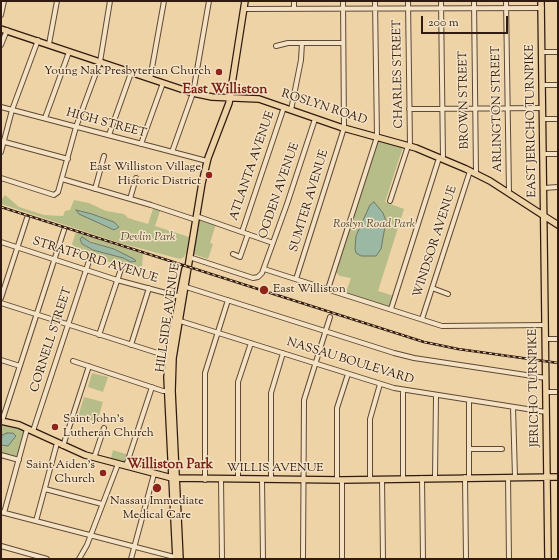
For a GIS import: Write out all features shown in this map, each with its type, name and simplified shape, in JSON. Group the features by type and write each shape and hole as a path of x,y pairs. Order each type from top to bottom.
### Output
{"main road":[{"name":"HILLSIDE AVENUE","path":"178,559 170,391 171,358 207,161 230,97 245,1"},
{"name":"EAST JERICHO TURNPIKE","path":"542,1 544,218"},
{"name":"ROSLYN ROAD","path":"4,30 38,40 69,52 193,93 212,96 259,98 315,119 409,146 441,158 476,174 509,193 544,218 558,225"},
{"name":"JERICHO TURNPIKE","path":"544,218 548,559"},
{"name":"WILLIS AVENUE","path":"1,421 33,431 94,458 174,478 205,480 339,480 467,477 558,477"}],"street":[{"path":"1,15 4,1"},
{"path":"49,44 56,1"},
{"path":"60,189 76,126 100,62 110,1"},
{"path":"150,79 164,1"},
{"path":"172,152 193,93 209,1"},
{"path":"294,1 294,9"},
{"name":"SUMTER AVENUE","path":"296,279 344,128 343,1"},
{"path":"328,289 376,137 375,1"},
{"name":"CHARLES STREET","path":"390,201 409,146 408,1"},
{"path":"391,309 441,158 443,109 442,1"},
{"name":"BROWN STREET","path":"474,1 476,174"},
{"name":"ARLINGTON STREET","path":"506,1 509,193"},
{"path":"244,9 376,10 542,8"},
{"path":"1,45 4,30"},
{"path":"1,152 2,141 12,110 38,40"},
{"path":"276,46 302,43 343,43"},
{"path":"291,110 301,60 302,43"},
{"path":"45,118 69,52"},
{"path":"542,52 558,52"},
{"path":"109,135 132,73"},
{"path":"141,144 163,83"},
{"path":"542,85 558,85"},
{"name":"HIGH STREET","path":"1,106 207,161"},
{"name":"ATLANTA AVENUE","path":"242,232 284,107"},
{"path":"409,109 543,108"},
{"name":"OGDEN AVENUE","path":"264,269 315,119"},
{"path":"543,120 558,119"},
{"path":"2,141 68,159"},
{"path":"543,154 558,154"},
{"path":"95,189 104,156"},
{"name":"WINDSOR AVENUE","path":"422,319 470,171"},
{"path":"1,178 54,195 60,189 73,182"},
{"path":"130,199 136,178"},
{"path":"62,180 196,218 273,243"},
{"path":"544,188 558,187"},
{"path":"1,298 27,218"},
{"path":"1,421 64,230"},
{"path":"233,254 240,257 248,234"},
{"name":"STRATFORD AVENUE","path":"1,242 117,280 181,297"},
{"name":"CORNELL STREET","path":"33,431 91,255"},
{"path":"189,258 254,278 260,275 264,269 445,326 545,325"},
{"path":"99,335 122,266"},
{"path":"183,286 414,358 546,378"},
{"path":"131,345 149,288"},
{"path":"432,288 448,294"},
{"path":"205,480 205,373 228,300"},
{"path":"1,303 171,358"},
{"path":"303,559 304,400 330,316"},
{"name":"NASSAU BOULEVARD","path":"177,320 403,390 546,412"},
{"path":"546,339 558,339"},
{"path":"238,479 238,382 251,343"},
{"path":"271,479 271,392 283,353"},
{"path":"1,360 20,366"},
{"path":"73,361 152,387 170,391"},
{"path":"36,521 60,444 89,366"},
{"path":"342,559 337,408 348,374"},
{"path":"370,479 370,419 380,384"},
{"path":"126,466 152,387"},
{"path":"403,390 403,479"},
{"path":"546,392 558,392"},
{"path":"436,396 436,478"},
{"path":"466,559 467,477 469,449 468,400"},
{"path":"513,407 515,477"},
{"path":"94,458 104,428"},
{"path":"27,429 3,512 178,559"},
{"path":"469,449 502,449"},
{"path":"1,455 19,460"},
{"path":"79,559 91,536 118,464"},
{"path":"131,559 154,474"},
{"path":"508,477 509,559"},
{"path":"422,478 424,559"},
{"path":"262,479 263,559"},
{"path":"382,479 383,559"},
{"path":"221,480 222,559"},
{"path":"45,489 102,504"},
{"path":"1,546 47,559"}],"green space":[{"name":"Roslyn Road Park","path":"377,137 404,144 385,202 404,209 378,291 394,296 391,309 345,295 351,278 340,276 334,271"},
{"name":"Devlin Park","path":"5,195 19,207 44,215 63,216 65,211 70,210 74,200 89,203 106,211 124,214 128,218 148,224 154,206 161,208 155,226 189,237 186,253 184,257 180,259 120,243 1,204 1,200"},
{"path":"198,218 216,224 210,243 213,244 208,259 193,254"},
{"path":"76,232 143,254 142,266 137,268 118,263 114,265 99,256 75,248 72,244","holes":["84,239 114,249 134,259 126,260 93,250 82,244 80,240"]},
{"path":"92,373 108,377 103,392 88,387"},
{"path":"84,397 103,402 97,422 78,417"},
{"path":"1,421 27,429 19,459 1,454"},
{"path":"113,450 129,455 126,466 110,462"}],"shaded area":[{"path":"374,202 383,213 386,221 381,249 376,256 361,256 356,253 355,249 356,236 370,205"},
{"path":"76,210 114,222 119,227 114,230 79,214"},
{"path":"82,237 90,242 114,249 136,261 131,262 123,258 93,250 82,244 80,239"},
{"path":"13,433 16,436 8,446 1,445 2,435"}],"railway":[{"path":"1,207 424,342 458,349 558,363"}],"place":[{"name":"Young Nak Presbyterian Church","path":"219,72"},
{"name":"East Williston Village Historic District","path":"209,175"},
{"name":"East Williston","path":"264,290"},
{"name":"Saint John's Lutheran Church","path":"55,427"},
{"name":"Saint Aiden's Church","path":"103,473"},
{"name":"Nassau Immediate Medical Care","path":"157,488"}],"district":[{"name":"East Williston","path":"225,91"},
{"name":"Williston Park","path":"170,466"}]}
